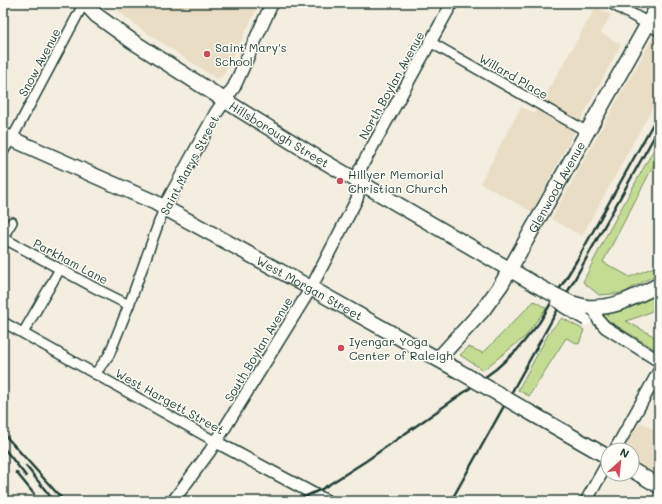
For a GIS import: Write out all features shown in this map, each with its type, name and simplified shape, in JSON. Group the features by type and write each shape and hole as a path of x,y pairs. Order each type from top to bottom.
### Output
{"main road":[{"name":"Hillsborough Street","path":"85,3 96,14 132,41 318,158 545,290 571,303 583,307 593,307"},
{"name":"Saint Marys Street","path":"164,208 216,113 226,101 234,87 272,3"},
{"name":"Glenwood Avenue","path":"438,359 483,310 510,270 586,131 653,27 659,4"},
{"name":"West Morgan Street","path":"8,137 154,202 458,370 600,452"},
{"path":"593,307 608,306 624,302 659,285"},
{"path":"640,475 659,486"}],"street":[{"name":"Snow Avenue","path":"3,152 8,137 85,3"},
{"name":"North Boylan Avenue","path":"360,182 359,175 362,166 452,3"},
{"path":"612,3 653,27"},
{"name":"Willard Place","path":"430,42 586,131"},
{"name":"South Boylan Avenue","path":"173,501 216,442 311,288 357,199 360,189 360,182"},
{"name":"Saint Marys Street","path":"95,374 109,355 129,305 164,208"},
{"path":"3,237 12,222"},
{"name":"Parkham Lane","path":"3,237 129,305"},
{"path":"23,333 60,269"},
{"name":"Hillsborough Street","path":"545,290 564,307 594,325 605,327"},
{"name":"Hillsborough Street","path":"593,307 598,319 605,327 659,361"},
{"name":"West Hargett Street","path":"3,322 216,442 326,501"},
{"path":"619,442 659,371"},
{"path":"586,501 600,476"}],"shaded area":[{"name":"Saint Mary's School","path":"110,3 260,3 223,76 217,79 145,32 125,17"},
{"path":"596,7 611,15 601,33 621,44 532,212 480,183 521,107 535,113"},
{"path":"653,37 659,40 659,96 582,236 551,219"},
{"path":"640,422 659,432 659,476 640,465 640,442 628,442"}],"green space":[{"path":"659,140 659,155 603,262 630,277 654,267 657,274 623,293 599,295 583,282 606,236"},
{"path":"659,290 658,308 626,321 659,339 658,349 653,348 604,318 605,311"},
{"path":"534,301 546,308 525,337 483,370 460,355 469,347 483,353"},
{"path":"562,318 584,330 579,344 566,338 529,396 518,390 550,331"}],"railway":[{"path":"295,501 322,489 366,461 496,369 517,350 539,323 577,260 659,113"},
{"path":"451,501 659,128"},
{"path":"3,433 64,501"},
{"path":"3,447 26,476"},
{"path":"26,466 54,501"},
{"path":"16,472 34,494"}],"place":[{"name":"Saint Mary's School","path":"207,54"},
{"name":"Hillyer Memorial Christian Church","path":"340,181"},
{"name":"Iyengar Yoga Center of Raleigh","path":"341,348"}]}
